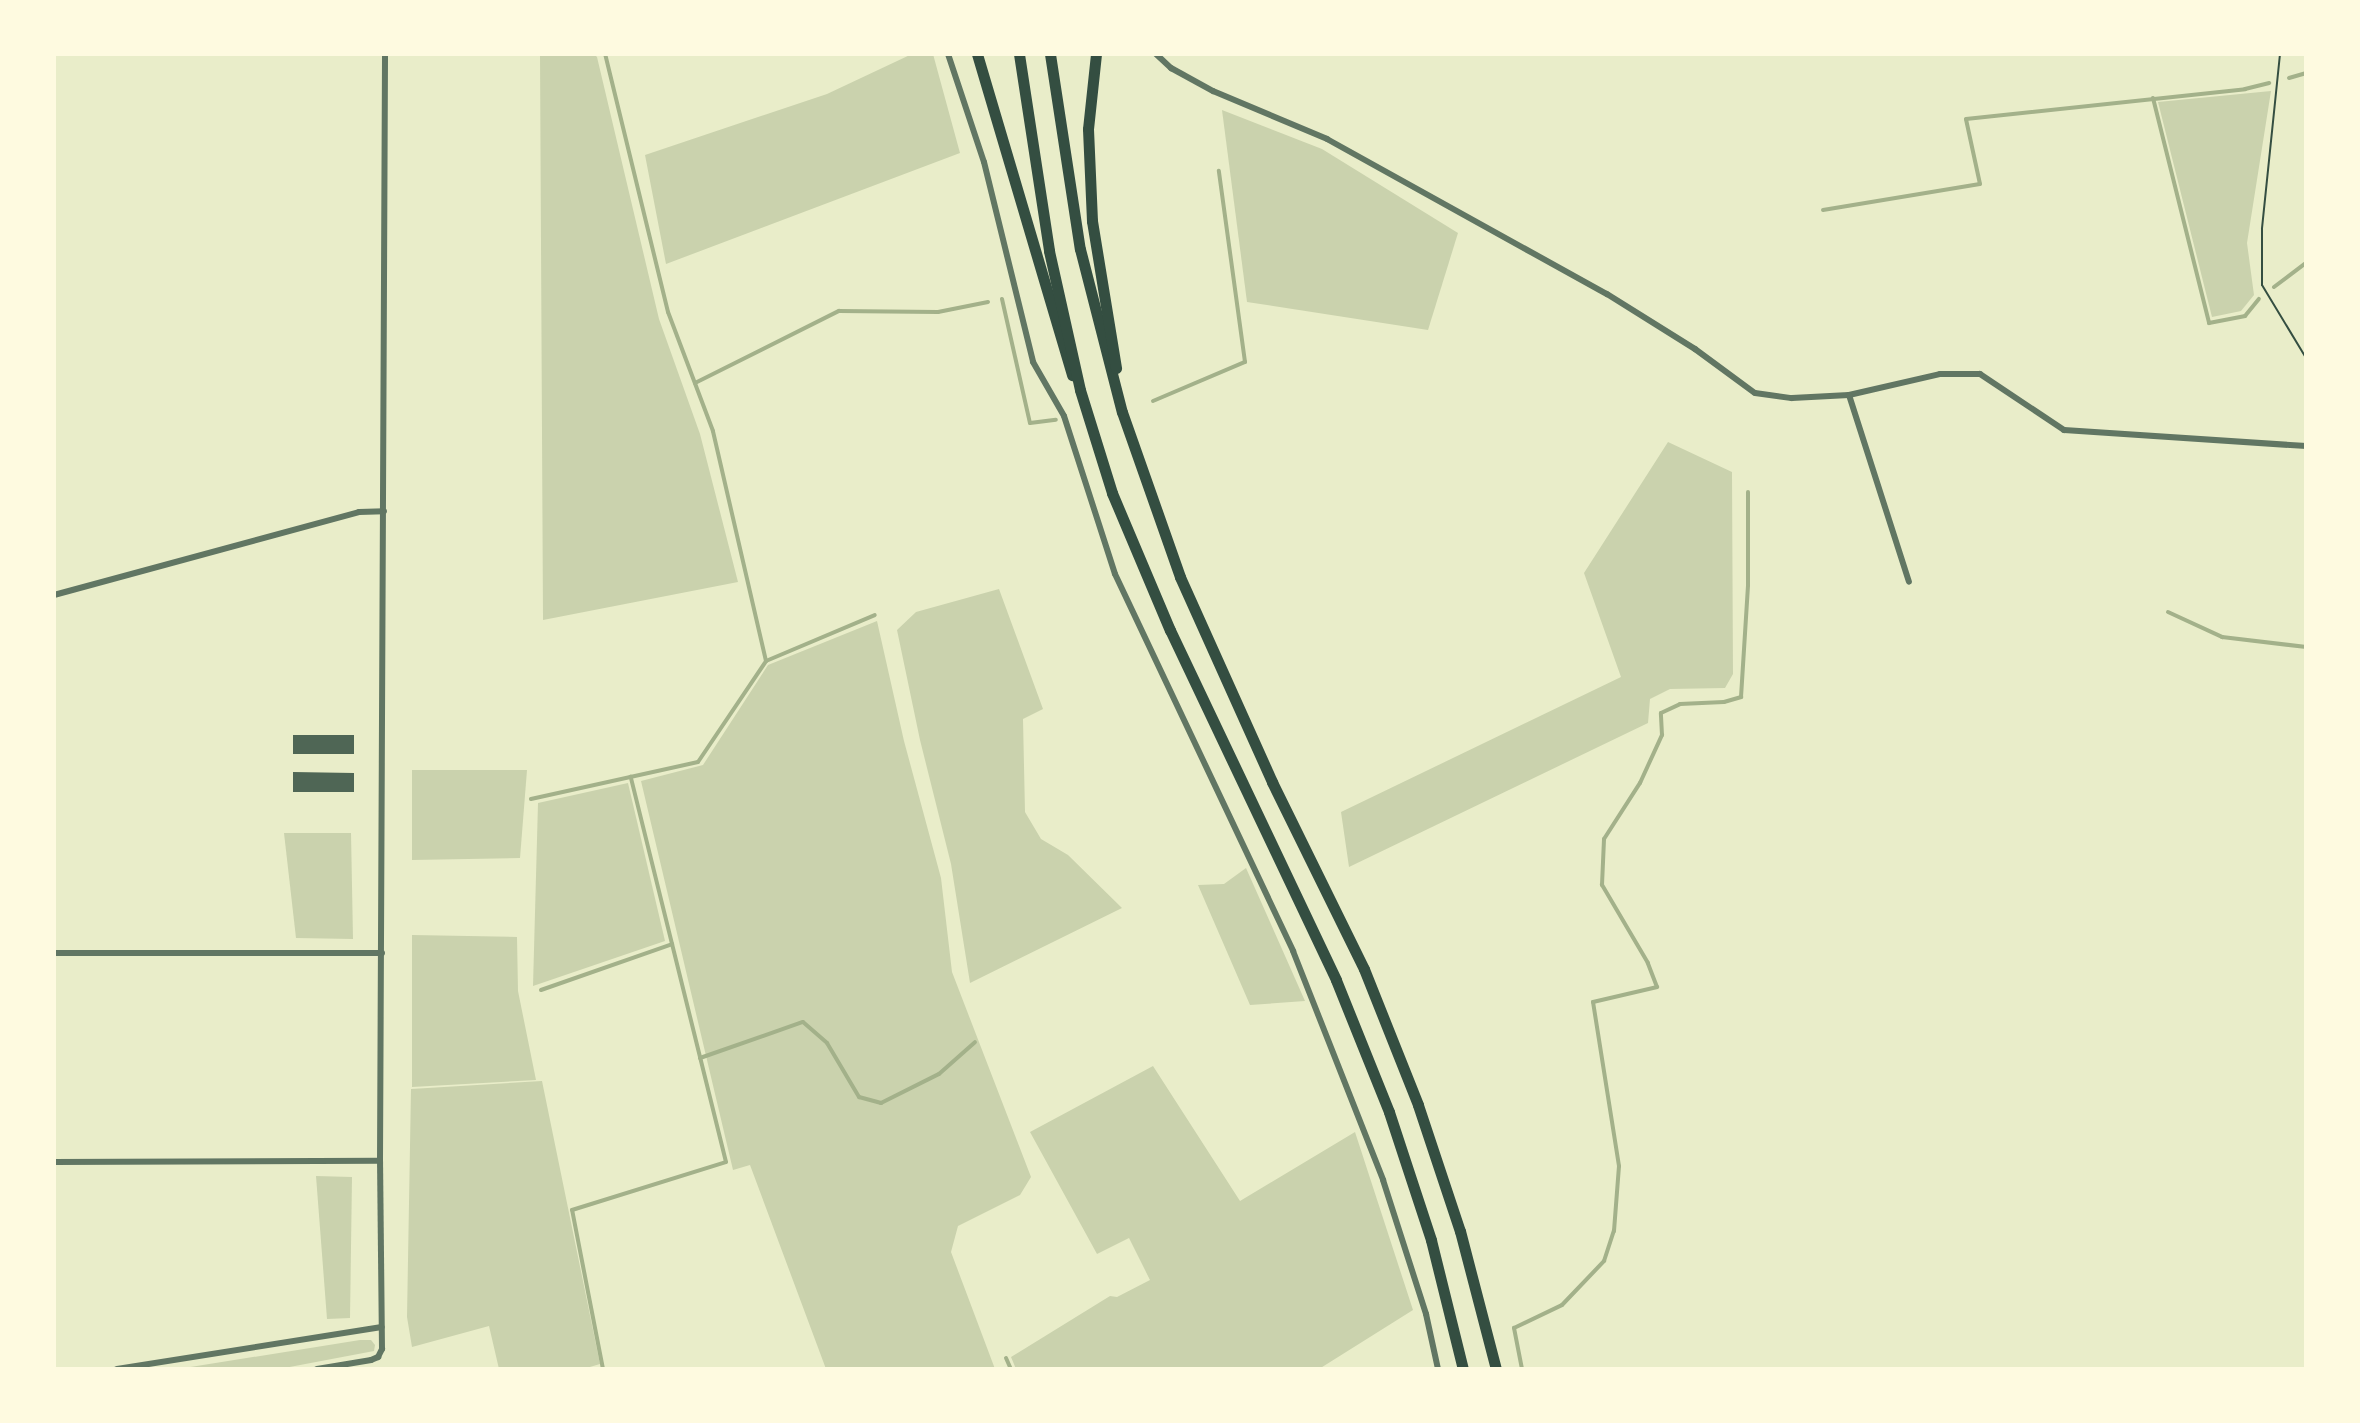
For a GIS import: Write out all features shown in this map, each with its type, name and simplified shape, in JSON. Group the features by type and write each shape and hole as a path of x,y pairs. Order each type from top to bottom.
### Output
{"highway":[{"path":"977,54 1067,367 1080,390"},
{"path":"1019,54 1044,223 1080,390 1112,493 1152,589 1336,980 1389,1112 1431,1240 1463,1369"},
{"path":"1050,54 1080,249 1122,412 1180,577 1272,782 1364,969 1418,1105 1460,1231 1496,1369"},
{"path":"1096,54 1088,129 1092,221 1122,412"}],"street":[{"path":"317,1369 378,1357 382,1349 380,1161 385,54"},
{"path":"948,54 984,162 1033,362 1064,416 1115,574 1293,951 1383,1180 1426,1314 1438,1369"},
{"path":"1156,54 1171,68 1213,91 1327,139 1607,294 1695,349 1755,393 1792,398 1849,395 1940,374 1980,374 2064,430 2306,446"},
{"path":"1849,395 1909,582"},
{"path":"54,595 359,512 384,511"},
{"path":"54,953 382,953"},
{"path":"54,1162 380,1161"},
{"path":"117,1369 382,1327"}],"path":[{"path":"2280,54 2262,229 2262,285 2306,358"}],"green space":[{"path":"540,54 594,54 597,57 659,319 700,434 738,582 543,620"},
{"path":"912,54 933,54 960,153 666,264 645,155 827,94"},
{"path":"2271,91 2247,243 2254,295 2241,311 2212,317 2158,102"},
{"path":"1222,110 1322,149 1458,233 1428,330 1247,302"},
{"path":"1668,442 1732,472 1733,674 1725,688 1670,689 1650,699 1648,723 1349,867 1341,812 1621,677 1584,573"},
{"path":"999,589 1043,709 1023,719 1025,812 1041,839 1068,855 1122,908 970,983 951,864 897,630 916,612"},
{"path":"877,621 904,741 941,878 952,972 1031,1177 1020,1195 958,1226 951,1252 995,1369 826,1369 750,1165 733,1170 641,781 703,765 768,665"},
{"path":"412,770 527,770 520,858 412,860"},
{"path":"628,783 665,941 533,986 538,803"},
{"path":"284,833 351,833 353,939 296,938"},
{"path":"1246,868 1305,1001 1250,1005 1198,885 1224,884"},
{"path":"412,935 517,937 518,991 536,1080 412,1087"},
{"path":"1153,1066 1240,1201 1355,1132 1413,1310 1319,1369 1016,1369 1011,1357 1110,1296 1117,1297 1150,1280 1129,1238 1097,1254 1030,1132"},
{"path":"542,1081 600,1364 583,1369 499,1369 489,1326 412,1347 407,1317 411,1089"},
{"path":"316,1176 352,1177 350,1318 327,1319"},
{"path":"371,1340 375,1345 374,1351 279,1369 178,1369"}],"building":[{"path":"293,735 354,735 354,754 293,754"},
{"path":"293,772 354,773 354,792 293,792"}],"waterway":[{"path":"531,799 698,762 766,661 713,431 668,312 605,54"},
{"path":"2289,78 2306,73"},
{"path":"1823,210 1980,184 1966,119 2245,89 2269,83"},
{"path":"2153,98 2209,323 2245,316 2259,299"},
{"path":"1153,401 1245,362 1219,171"},
{"path":"2274,287 2306,263"},
{"path":"1002,299 1030,423 1056,420"},
{"path":"695,383 839,311 938,312 988,302"},
{"path":"1522,1369 1514,1328 1562,1305 1604,1261 1614,1231 1619,1166 1593,1002 1657,987 1648,963 1602,885 1604,839 1640,783 1662,735 1661,713 1680,704 1724,702 1741,697 1748,585 1748,492"},
{"path":"2168,612 2222,637 2306,647"},
{"path":"766,661 875,615"},
{"path":"603,1369 572,1210 726,1162 631,777"},
{"path":"541,990 672,944"},
{"path":"700,1058 803,1022 827,1043 859,1097 881,1103 939,1074 975,1042"},
{"path":"1006,1358 1011,1369"}]}
